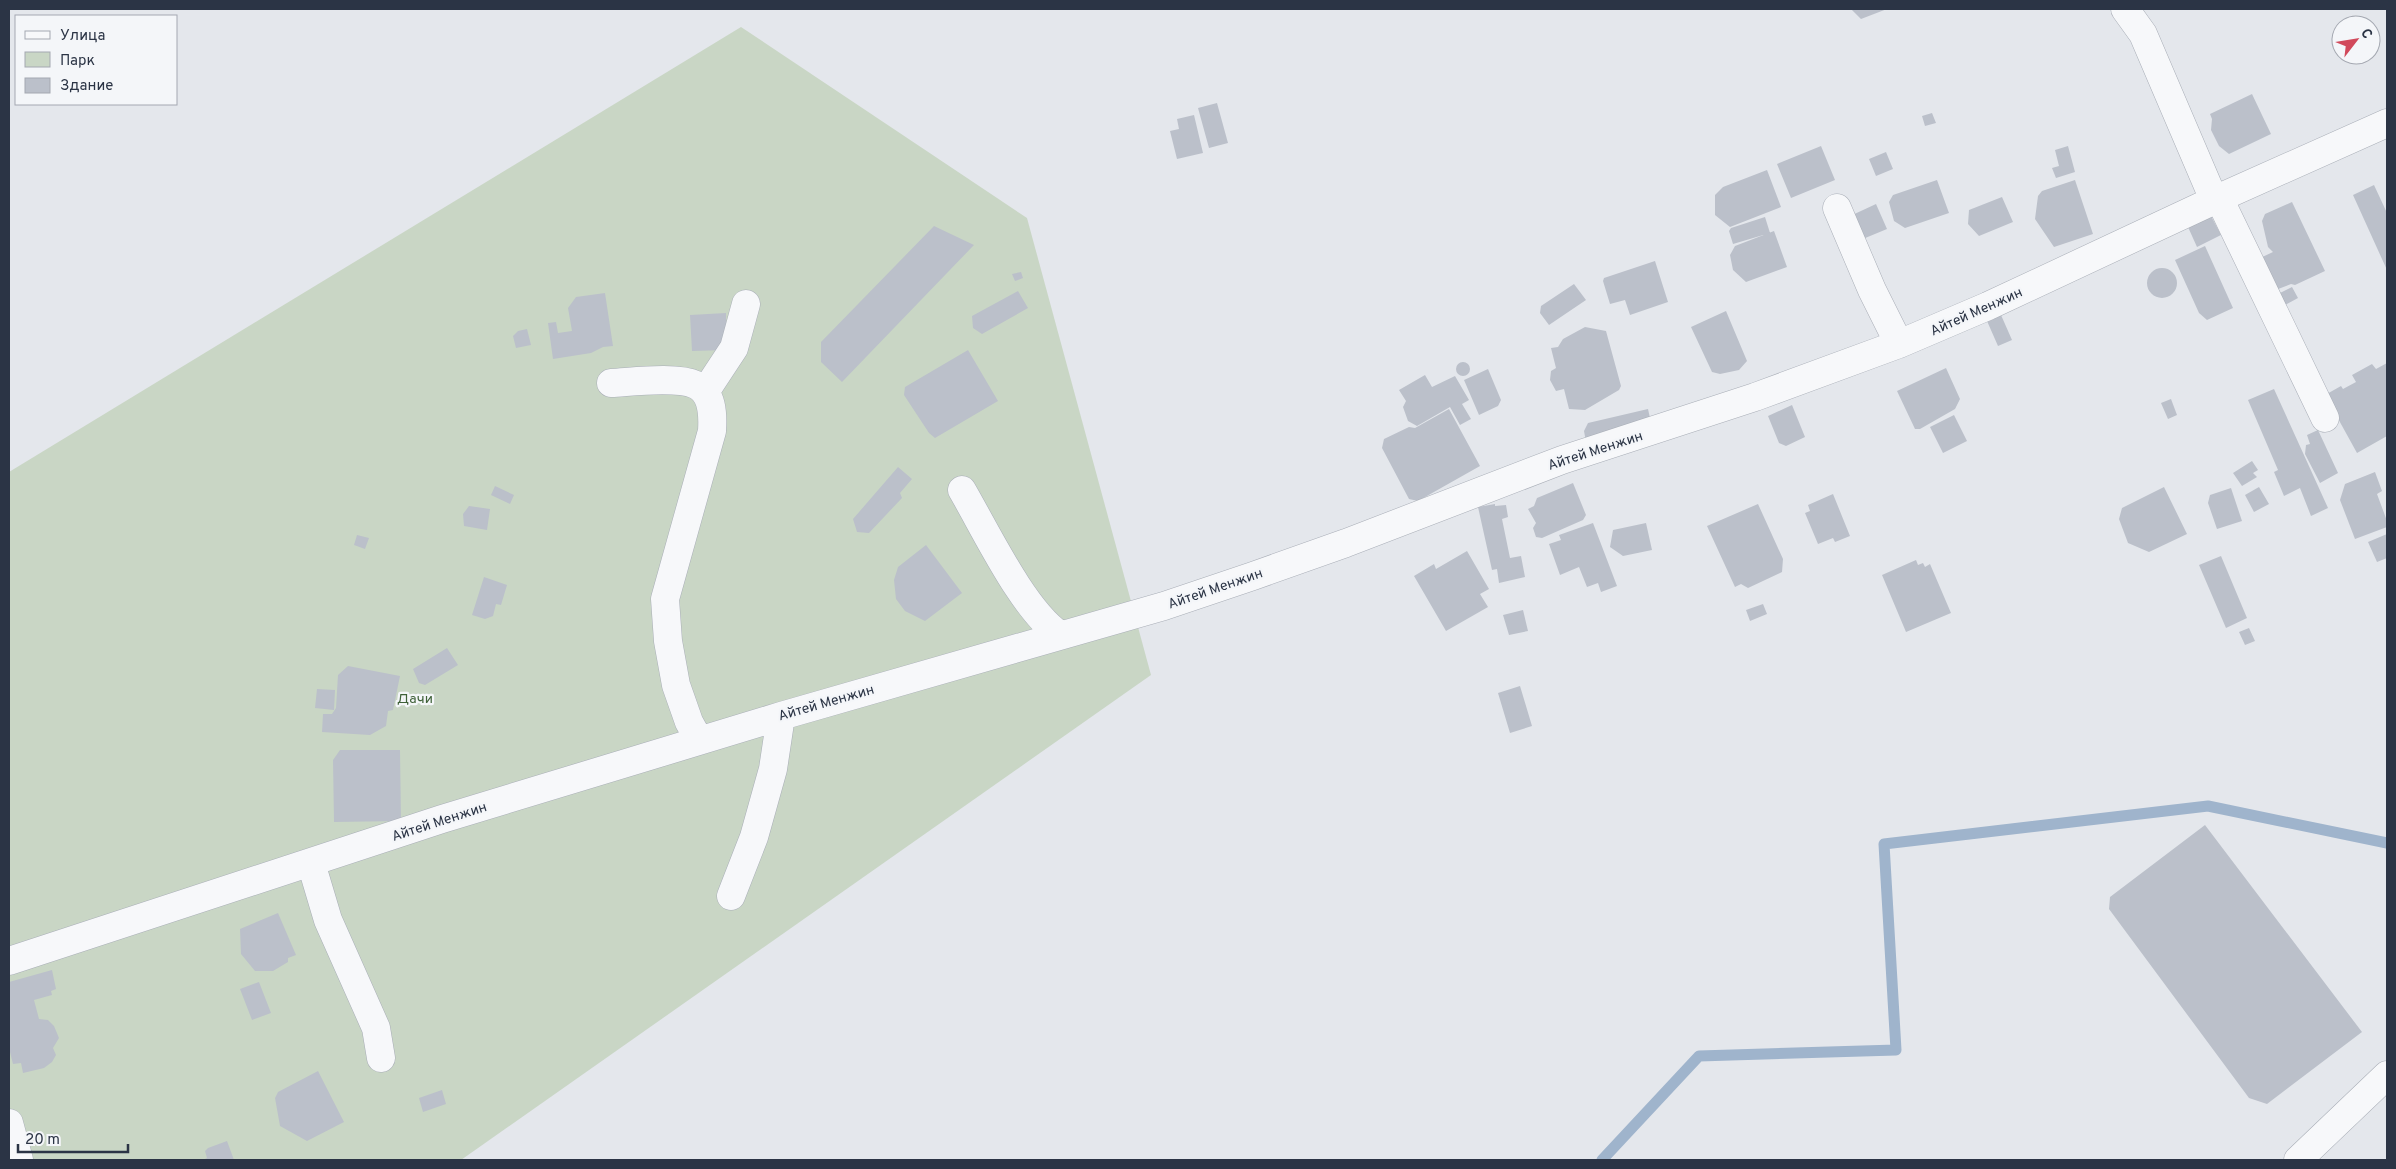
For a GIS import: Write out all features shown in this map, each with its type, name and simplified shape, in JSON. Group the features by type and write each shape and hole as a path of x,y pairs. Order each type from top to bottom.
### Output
{"street":[{"path":"2125,9 2143,34 2216,199 2324,418"},
{"name":"Айтей Менжин","path":"9,961 442,819 780,716 1164,606 1244,579 1346,543 1562,460 1755,397 1899,344 1988,306 2216,199 2387,123"},
{"path":"1837,208 1872,290 1899,344"},
{"path":"705,392 734,348 746,304"},
{"path":"610,383 677,381 696,385 705,392 710,404 712,431 665,599 668,641 676,685 689,722 699,740"},
{"path":"962,490 1027,602 1046,626 1060,635"},
{"path":"731,896 754,837 771,777 780,716"},
{"path":"311,863 328,920 376,1028 381,1058"},
{"path":"2298,1160 2387,1076"},
{"path":"9,1123 19,1160"}],"green space":[{"name":"Дачи","path":"741,27 1027,218 1151,675 461,1160 9,1160 9,472"}],"building":[{"path":"1851,9 1887,9 1861,19"},
{"path":"2252,94 2271,134 2229,154 2219,146 2211,130 2212,119 2210,114"},
{"path":"1217,103 1228,143 1209,148 1198,108"},
{"path":"1932,113 1936,123 1925,126 1922,116"},
{"path":"1194,115 1203,153 1177,159 1170,131 1179,129 1177,119"},
{"path":"1821,146 1835,180 1791,198 1777,164"},
{"path":"2068,146 2075,172 2056,178 2052,168 2059,166 2055,150"},
{"path":"1886,152 1893,169 1876,176 1869,159"},
{"path":"1767,170 1781,207 1730,227 1715,215 1715,195 1723,187"},
{"path":"1937,180 1949,213 1905,228 1894,221 1889,202 1893,195"},
{"path":"2075,180 2093,234 2054,247 2035,219 2038,196 2042,191"},
{"path":"2374,185 2387,213 2387,270 2353,195"},
{"path":"2002,197 2013,222 1979,236 1968,224 1969,210"},
{"path":"2292,202 2325,271 2295,285 2291,284 2273,291 2258,259 2273,252 2268,247 2262,221 2265,214"},
{"path":"1876,204 1887,229 1858,241 1848,217"},
{"path":"2211,216 2221,235 2197,247 2188,227"},
{"path":"1765,217 1770,233 1733,244 1729,231 1731,228"},
{"path":"934,226 974,245 842,382 821,362 821,342"},
{"path":"1774,231 1787,267 1746,282 1733,270 1730,255 1735,246"},
{"path":"2205,246 2233,308 2207,320 2199,313 2175,260"},
{"path":"1655,261 1668,302 1630,315 1625,300 1610,304 1603,281 1604,278"},
{"path":"2162,268 2168,269 2176,277 2176,289 2168,297 2162,298 2156,297 2148,289 2147,283 2148,277 2156,269"},
{"path":"1021,272 1023,278 1015,281 1012,274"},
{"path":"1574,284 1586,300 1549,325 1540,313 1541,306"},
{"path":"2292,287 2298,298 2283,306 2278,294"},
{"path":"1018,291 1028,308 982,334 973,328 972,316"},
{"path":"605,293 613,346 603,347 591,353 553,359 548,323 556,322 558,333 572,331 568,308 576,297"},
{"path":"1726,311 1747,361 1739,370 1720,374 1712,372 1691,327"},
{"path":"726,313 727,350 692,351 690,315"},
{"path":"2001,315 2012,340 1998,346 1987,321"},
{"path":"1585,327 1606,331 1621,386 1619,390 1585,410 1569,409 1564,389 1556,391 1550,380 1551,371 1556,368 1551,348 1558,347 1563,339"},
{"path":"527,329 531,345 516,348 513,336 518,331"},
{"path":"968,350 998,401 935,438 929,433 904,395 905,387"},
{"path":"1460,362 1466,362 1470,369 1466,376 1460,376 1456,372 1456,366"},
{"path":"2387,363 2387,436 2357,453 2325,395 2341,386 2343,389 2356,382 2352,375 2372,364 2376,369"},
{"path":"1946,368 1960,399 1955,409 1920,429 1915,429 1897,391"},
{"path":"1488,369 1501,400 1498,406 1479,415 1464,380"},
{"path":"1425,375 1432,387 1455,376 1469,400 1462,404 1471,419 1460,425 1450,407 1417,426 1408,421 1403,407 1406,401 1399,390"},
{"path":"2274,389 2328,508 2311,516 2300,488 2284,496 2274,472 2278,470 2248,400"},
{"path":"2171,399 2177,415 2168,419 2161,403"},
{"path":"1792,405 1805,437 1786,446 1779,443 1768,416"},
{"path":"1449,409 1480,466 1418,501 1409,499 1382,448 1384,439 1409,427 1415,428"},
{"path":"1648,409 1652,427 1586,442 1584,431 1588,423"},
{"path":"1954,415 1967,441 1943,453 1930,427"},
{"path":"2318,430 2338,473 2320,483 2305,454 2306,445 2310,444 2307,435"},
{"path":"2252,461 2258,470 2253,473 2257,477 2242,486 2233,473"},
{"path":"898,467 912,479 900,493 902,498 869,533 857,532 853,519"},
{"path":"2375,472 2382,491 2377,494 2387,521 2387,527 2355,539 2340,500 2345,484"},
{"path":"1573,483 1586,515 1583,520 1542,538 1536,537 1533,528 1536,523 1528,509 1534,506 1537,498"},
{"path":"495,486 514,495 510,504 491,495"},
{"path":"2164,487 2187,534 2149,552 2128,543 2119,519 2122,508"},
{"path":"2259,487 2269,504 2254,512 2245,495"},
{"path":"2231,488 2242,521 2217,529 2208,503 2210,495"},
{"path":"1833,494 1850,536 1835,542 1833,538 1818,544 1805,513 1810,511 1808,505"},
{"path":"1495,504 1495,506 1506,505 1508,517 1502,519 1510,558 1521,556 1525,577 1499,583 1497,569 1492,570 1478,507"},
{"path":"1758,504 1783,559 1782,572 1748,588 1741,584 1735,587 1707,526"},
{"path":"469,506 490,509 487,530 464,526 463,514"},
{"path":"1593,523 1617,586 1601,592 1598,583 1587,587 1579,567 1560,575 1549,544 1561,540 1559,535"},
{"path":"1646,523 1652,550 1623,556 1610,547 1613,530"},
{"path":"2387,534 2387,558 2377,562 2368,542"},
{"path":"357,535 369,538 365,549 354,545"},
{"path":"926,545 962,593 925,621 905,611 896,599 894,580 898,567"},
{"path":"1467,551 1489,589 1480,594 1488,607 1446,631 1414,576 1434,564 1436,569"},
{"path":"2221,556 2247,618 2226,628 2199,565"},
{"path":"1916,560 1918,565 1923,563 1925,567 1930,564 1951,613 1906,632 1882,575"},
{"path":"484,577 507,585 501,605 496,604 493,616 485,619 472,615"},
{"path":"1763,604 1767,614 1750,621 1746,610"},
{"path":"1523,610 1528,631 1509,635 1503,615"},
{"path":"2249,628 2255,641 2245,645 2239,632"},
{"path":"447,648 458,665 425,685 419,683 413,669"},
{"path":"348,666 400,676 393,710 388,711 386,726 370,735 322,732 323,714 332,714 336,708 338,675"},
{"path":"1520,686 1532,726 1510,733 1498,693"},
{"path":"317,689 335,690 334,710 315,708"},
{"path":"340,750 400,750 401,821 334,822 333,760"},
{"path":"2205,825 2362,1032 2267,1104 2249,1098 2109,909 2110,897"},
{"path":"278,913 296,955 288,958 288,962 273,971 255,971 241,954 240,929"},
{"path":"52,970 56,989 51,991 52,995 34,1000 39,1019 48,1020 54,1026 59,1038 53,1048 56,1055 52,1062 44,1068 23,1073 21,1063 13,1064 9,1048 9,982"},
{"path":"259,982 271,1013 252,1020 240,989"},
{"path":"318,1071 344,1122 307,1141 280,1126 275,1098 278,1092"},
{"path":"442,1090 446,1104 423,1112 419,1098"},
{"path":"227,1141 234,1160 203,1160 207,1158 205,1151 208,1148"}],"waterway":[{"path":"1602,1160 1699,1056 1896,1050 1884,844 2208,806 2387,843"}]}
